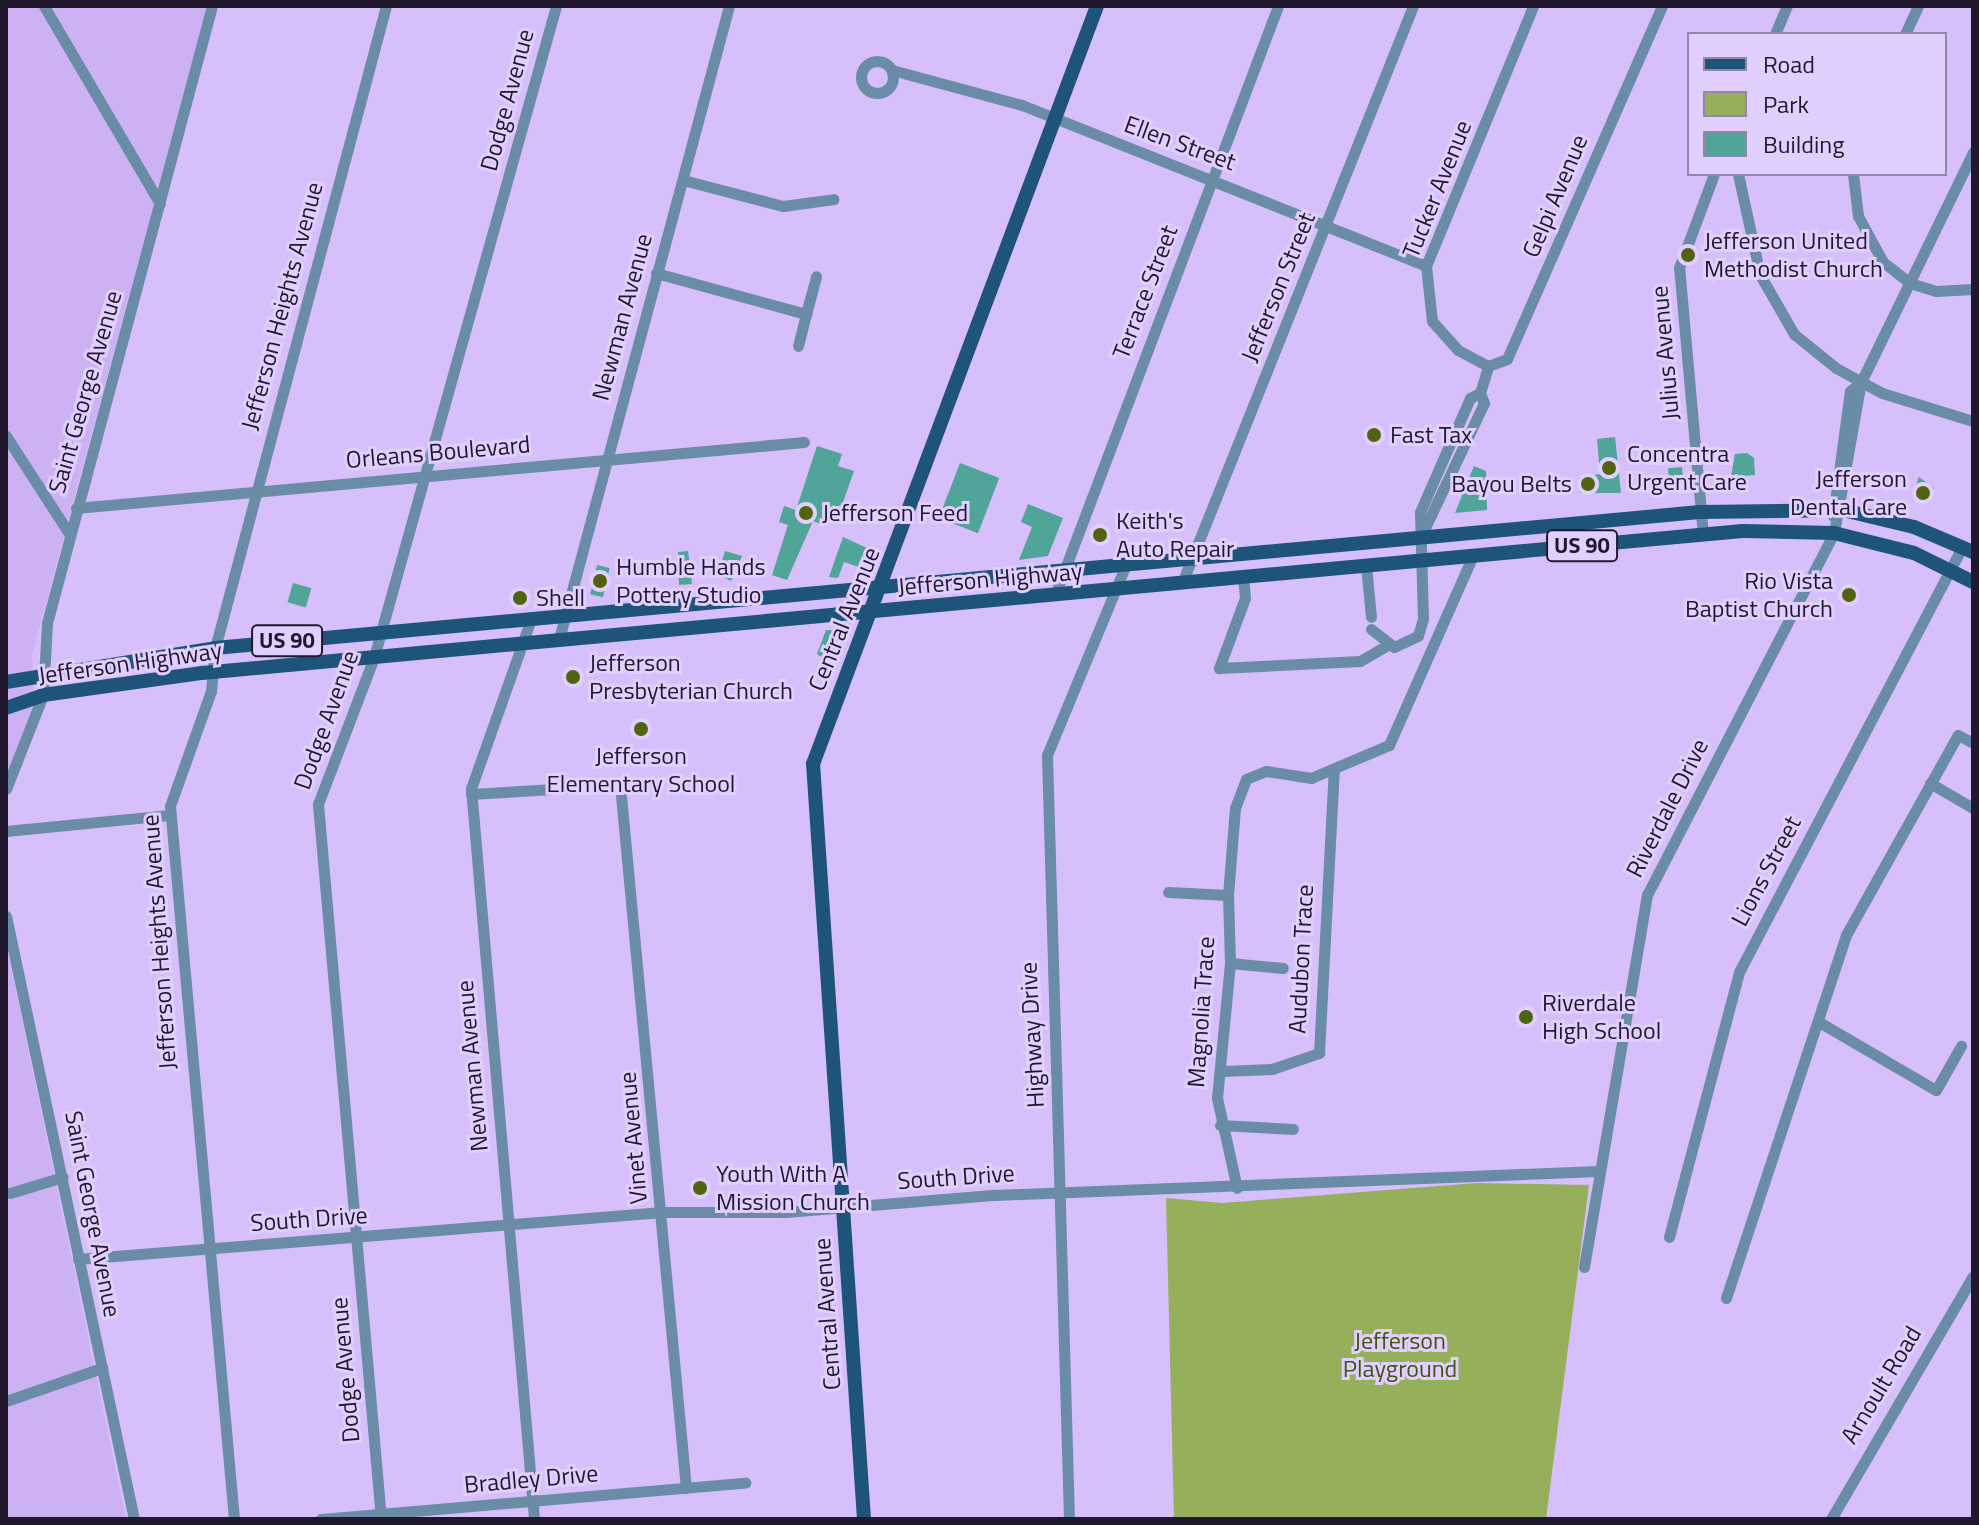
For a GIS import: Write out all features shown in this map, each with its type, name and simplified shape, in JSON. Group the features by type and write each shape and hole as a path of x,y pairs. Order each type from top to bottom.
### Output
{"main road":[{"name":"Central Avenue","path":"864,1519 813,764 991,280 1057,120 1097,6"},
{"name":"Jefferson Highway","path":"6,682 43,672 215,648 1192,558 1424,532 1700,512 1838,510 1914,527 1968,550"},
{"name":"Jefferson Highway","path":"6,708 43,695 211,672 1703,535 1834,533 1951,569 1973,582"}],"street":[{"path":"44,6 160,204"},
{"name":"Saint George Avenue","path":"6,789 43,695 47,623 212,6"},
{"name":"Jefferson Heights Avenue","path":"234,1519 170,815 211,672 255,491 386,6"},
{"name":"Dodge Avenue","path":"381,1517 318,804 374,657 378,632 428,474 556,6"},
{"name":"Newman Avenue","path":"559,639 729,6"},
{"name":"Terrace Street","path":"1055,595 1062,569 1278,6"},
{"name":"Jefferson Street","path":"1182,583 1413,6"},
{"name":"Tucker Avenue","path":"1488,366 1458,350 1432,321 1426,266 1533,6"},
{"name":"Gelpi Avenue","path":"1488,366 1507,359 1662,6"},
{"path":"1776,32 1787,6"},
{"path":"1906,32 1918,6"},
{"name":"Ellen Street","path":"892,70 974,88 1212,177 1426,266"},
{"path":"1834,533 1861,382 1973,152"},
{"name":"Julius Avenue","path":"1703,535 1679,268 1713,176"},
{"path":"1738,176 1750,244 1775,310 1812,350 1861,382 1973,421"},
{"path":"1853,176 1869,244 1910,283 1936,291 1973,289"},
{"path":"683,180 783,206 834,199"},
{"path":"656,273 806,314"},
{"path":"798,346 816,276"},
{"path":"1243,578 1245,598 1219,668 1328,665 1375,658 1388,645 1409,644 1418,636 1424,532 1484,403 1480,393 1488,366"},
{"path":"6,436 70,535"},
{"name":"Orleans Boulevard","path":"76,508 804,442"},
{"name":"Riverdale Drive","path":"1584,1267 1647,895 1834,533"},
{"name":"Lions Street","path":"1669,1237 1739,972 1951,569 1968,550"},
{"path":"1168,892 1228,895 1235,808 1246,779 1266,771 1311,778 1389,745 1473,555"},
{"name":"Highway Drive","path":"1069,1519 1061,1193 1044,830 1047,755 1126,564"},
{"path":"1366,566 1371,623 1388,645"},
{"name":"Newman Avenue","path":"531,619 471,794 534,1519"},
{"path":"1726,1298 1846,935 1958,735 1973,743"},
{"name":"Audubon Trace","path":"1223,1071 1272,1069 1319,1053 1334,768"},
{"path":"1930,783 1973,808"},
{"name":"Vinet Avenue","path":"471,794 620,785 686,1488"},
{"path":"6,831 170,815"},
{"name":"Magnolia Trace","path":"1228,895 1230,963 1221,1008 1223,1071 1220,1125 1237,1188"},
{"name":"Saint George Avenue","path":"6,916 134,1519"},
{"path":"1230,963 1283,968"},
{"path":"1819,1022 1936,1090 1961,1046"},
{"path":"1220,1125 1293,1129"},
{"name":"South Drive","path":"78,1259 662,1212 842,1208 1061,1193 1598,1171"},
{"path":"10,1193 63,1177"},
{"name":"Arnoult Road","path":"1831,1519 1973,1276"},
{"path":"6,1401 102,1368"},
{"name":"Bradley Drive","path":"321,1519 381,1517 745,1483"}],"shaded area":[{"path":"6,6 207,6 32,655 34,708 6,781"},
{"path":"6,943 126,1519 6,1519"}],"green space":[{"name":"Jefferson Playground","path":"1476,1183 1589,1185 1546,1519 1174,1519 1166,1198 1222,1203"}],"building":[{"name":"Concentra Urgent Care","path":"1615,437 1621,493 1580,493 1578,478 1600,474 1597,439"},
{"name":"Jefferson Feed","path":"817,446 842,454 838,466 854,471 841,508 833,505 826,526 813,521 787,580 772,575 788,525 779,522 784,506 796,510"},
{"path":"1747,453 1754,458 1755,475 1731,477 1735,454"},
{"path":"960,463 999,478 978,533 939,518"},
{"path":"1474,466 1486,471 1487,510 1455,513"},
{"path":"1682,467 1684,488 1670,489 1668,468"},
{"name":"Jefferson Dental Care","path":"1919,477 1934,488 1929,502 1912,496"},
{"path":"1028,504 1063,518 1048,556 1019,560 1032,527 1021,522"},
{"path":"843,537 869,549 862,568 844,562 838,578 829,577"},
{"path":"688,551 692,584 679,585 678,552"},
{"path":"725,551 742,556 731,581 718,574"},
{"name":"Humble Hands Pottery Studio","path":"597,565 610,568 603,597 590,594"},
{"path":"293,583 311,588 306,607 287,602"},
{"path":"826,630 849,631 832,664 817,654"}],"place":[{"name":"Jefferson United Methodist Church","path":"1688,255"},
{"name":"Fast Tax","path":"1374,435"},
{"name":"Concentra Urgent Care","path":"1609,468"},
{"name":"Bayou Belts","path":"1588,484"},
{"name":"Jefferson Dental Care","path":"1923,493"},
{"name":"Jefferson Feed","path":"806,513"},
{"name":"Keith's Auto Repair","path":"1100,535"},
{"name":"Humble Hands Pottery Studio","path":"600,581"},
{"name":"Rio Vista Baptist Church","path":"1849,595"},
{"name":"Shell","path":"520,598"},
{"name":"Jefferson Presbyterian Church","path":"573,677"},
{"name":"Jefferson Elementary School","path":"641,729"},
{"name":"Riverdale High School","path":"1526,1017"},
{"name":"Youth With A Mission Church","path":"700,1188"}]}
